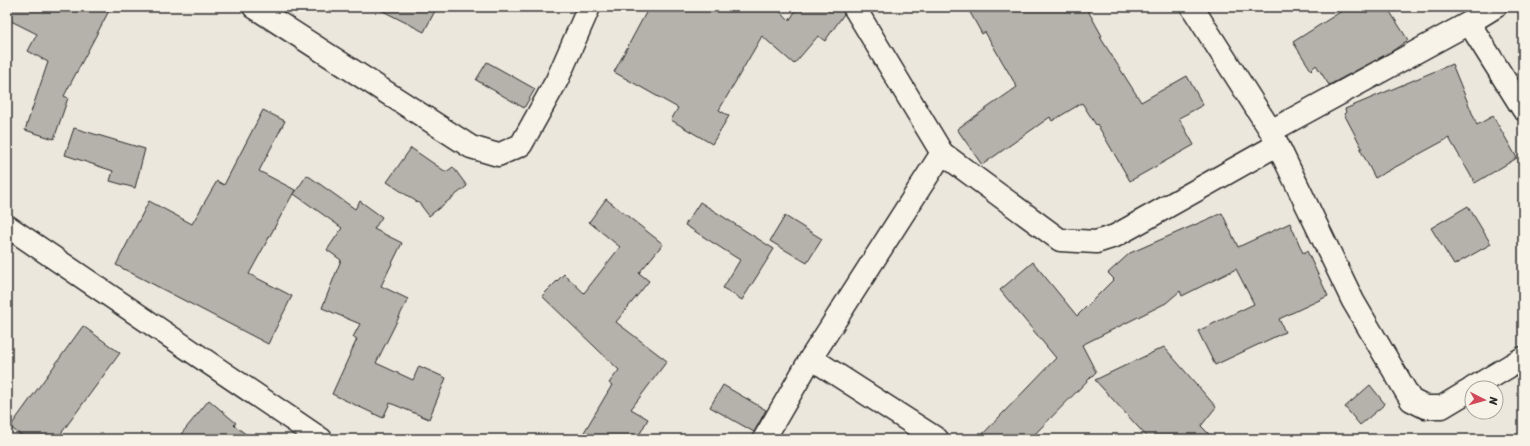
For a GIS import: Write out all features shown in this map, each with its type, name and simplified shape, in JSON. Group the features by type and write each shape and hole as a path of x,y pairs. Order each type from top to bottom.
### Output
{"street":[{"path":"254,7 471,147 498,155 521,145 557,80 588,7"},
{"path":"854,7 942,153 1060,240 1096,242 1115,236 1274,138 1495,7"},
{"path":"1192,7 1274,138 1353,300 1411,400 1425,407 1442,407 1464,394"},
{"path":"1469,23 1523,109"},
{"path":"764,439 811,358 942,153"},
{"path":"7,226 322,439"},
{"path":"811,358 937,439"},
{"path":"1486,380 1523,358"}],"building":[{"path":"7,7 111,7 64,96 68,98 54,139 25,130 48,62 28,51 37,34 7,19"},
{"path":"375,7 437,7 424,32"},
{"path":"649,7 776,7 789,21 798,7 842,7 844,14 825,41 818,36 794,64 762,36 719,110 729,116 712,144 671,120 678,108 614,72"},
{"path":"967,7 1086,7 1102,36 1100,37 1141,102 1187,76 1203,105 1179,118 1194,145 1130,181 1097,124 1096,125 1082,103 1052,121 1050,117 982,165 957,129 1017,87 985,32 982,34"},
{"path":"1348,7 1387,7 1408,40 1391,52 1329,85 1316,65 1311,70 1293,42"},
{"path":"487,62 535,89 524,108 476,80"},
{"path":"1452,64 1477,125 1493,116 1517,158 1475,183 1449,138 1375,178 1360,149 1362,148 1344,114 1346,112 1345,109"},
{"path":"263,110 285,121 259,171 295,190 249,274 292,296 268,344 116,265 149,201 192,224 217,181 224,185"},
{"path":"74,128 145,149 135,188 110,181 113,171 65,155"},
{"path":"411,148 446,172 453,167 467,186 429,216 420,204 387,182"},
{"path":"307,175 355,209 360,201 382,217 374,229 402,243 381,286 408,299 376,363 413,380 419,366 446,378 429,419 390,403 383,418 332,394 357,339 353,337 360,324 322,308 341,260 327,250 342,228 294,194"},
{"path":"606,199 663,244 639,273 649,281 616,322 667,361 631,409 648,419 637,439 580,439 612,385 609,383 619,370 542,296 564,274 584,293 620,247 589,222"},
{"path":"700,202 774,249 742,300 723,288 740,260 685,225"},
{"path":"1468,206 1491,244 1454,265 1431,228"},
{"path":"1222,213 1238,247 1290,223 1303,253 1307,251 1328,296 1279,319 1285,332 1215,365 1198,331 1254,304 1236,269 1182,296 1180,291 1166,303 1082,345 1096,372 1030,439 978,439 1056,358 1000,290 1033,262 1077,316 1114,279 1108,273 1130,253"},
{"path":"785,216 822,239 807,263 770,241"},
{"path":"83,326 120,353 57,439 26,439 10,427"},
{"path":"1164,347 1216,407 1201,426 1214,439 1149,439 1095,380"},
{"path":"723,385 766,410 754,432 710,407"},
{"path":"1370,385 1385,404 1360,425 1345,407"},
{"path":"209,400 236,423 234,425 252,439 177,439"}]}
